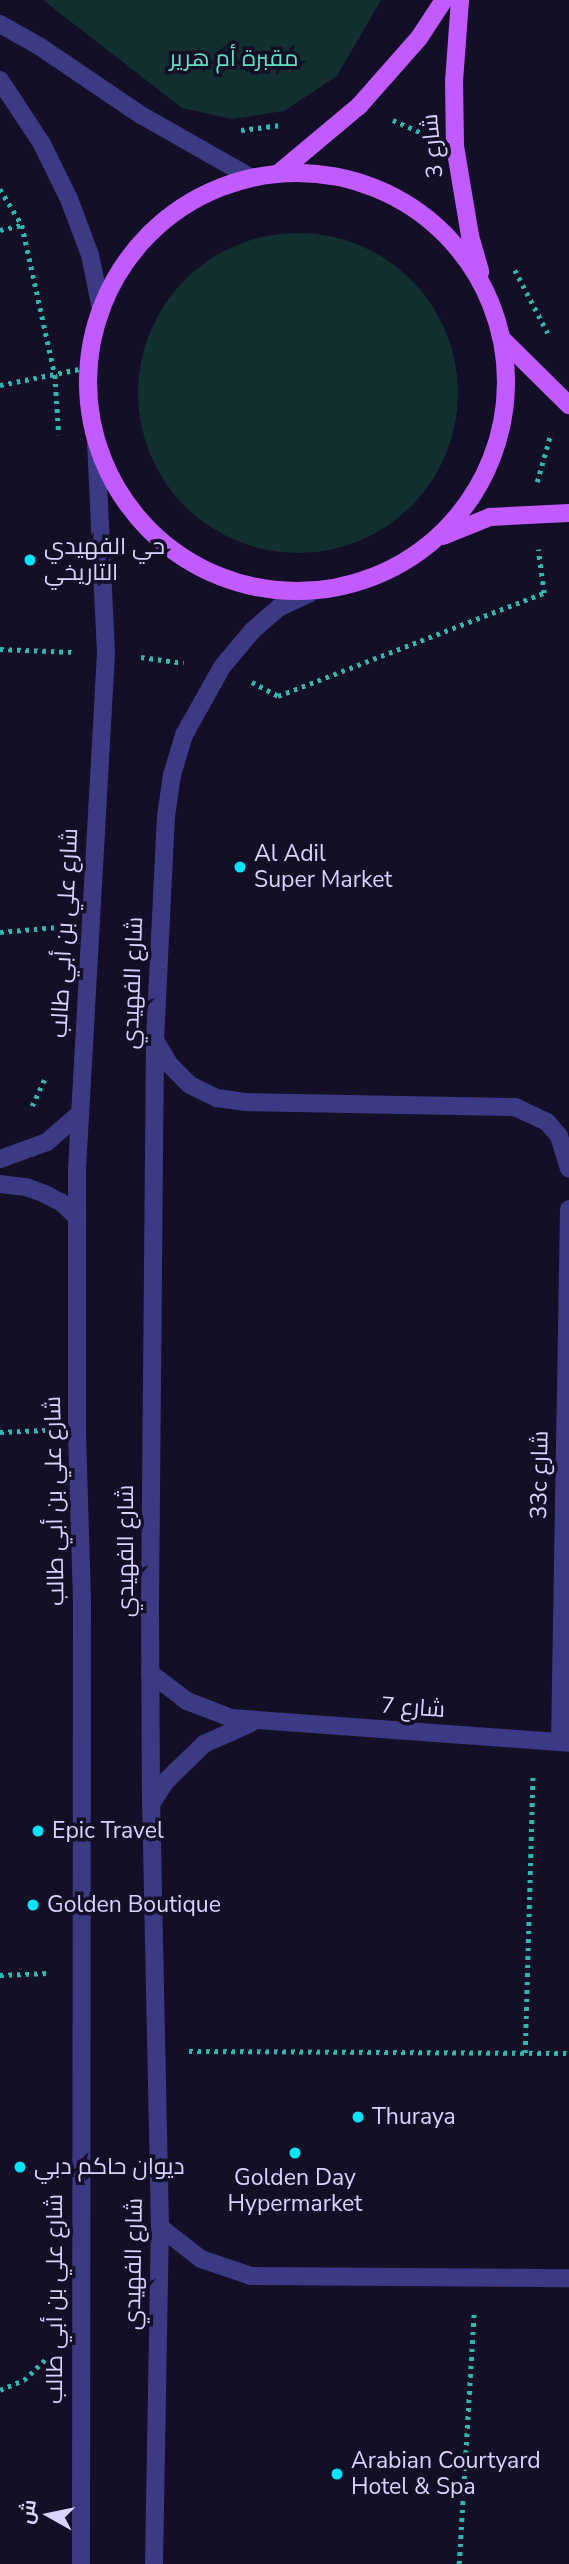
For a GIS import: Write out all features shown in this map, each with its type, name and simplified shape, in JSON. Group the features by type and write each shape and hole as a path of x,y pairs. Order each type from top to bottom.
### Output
{"main road":[{"path":"280,172 359,106 412,47 444,0"},
{"name":"شارع 3","path":"460,0 454,82 455,146 470,236 484,285"},
{"path":"440,537 474,496 497,447 507,394 503,340 484,285 448,236 399,198 342,176 280,172 250,177 211,191 175,211 144,238 120,272 101,309 89,367 89,403 96,439 118,491 153,536 200,569 253,588 310,593 368,580 401,565 440,537 490,517 569,513"},
{"path":"503,340 569,405"}],"street":[{"path":"0,24 39,46 141,115 250,177"},
{"path":"0,80 42,144 69,199 90,255 101,309"},
{"name":"شارع علي بن أبي طالب","path":"81,2564 82,1601 77,1428 77,1217 79,1114 106,653 96,439"},
{"name":"شارع الفهيدي","path":"154,2564 160,2227 150,1804 150,1673 155,1040 166,816 172,775 184,735 222,667 251,631 280,607 310,593"},
{"path":"155,1040 170,1065 190,1085 217,1098 245,1102 515,1107 532,1112 547,1122 559,1136 569,1169"},
{"path":"4,1159 47,1142 79,1114"},
{"path":"0,1184 26,1187 45,1194 62,1203 77,1217"},
{"name":"33c شارع","path":"564,1743 569,1209"},
{"name":"شارع 7","path":"150,1673 167,1688 208,1711 254,1722 564,1743"},
{"name":"شارع 7","path":"150,1804 166,1781 204,1744 254,1722"},
{"path":"160,2227 201,2259 251,2276 569,2278"}],"path":[{"path":"0,189 22,225 55,375 59,444"},
{"path":"0,230 22,225"},
{"path":"0,384 89,367"},
{"path":"0,649 106,653 222,667 278,696 544,593 533,514 538,474 548,437 555,427"},
{"path":"71,638 71,666"},
{"path":"57,940 58,914"},
{"path":"0,932 90,925"},
{"path":"4,1159 48,1068"},
{"path":"0,1432 77,1428"},
{"path":"524,2053 534,1741"},
{"path":"0,1975 81,1972"},
{"path":"157,2051 569,2053"},
{"path":"459,2564 476,2278"},
{"path":"0,2390 24,2380"}],"green space":[{"name":"مقبرة أم هرير","path":"43,0 381,0 337,76 284,111 232,119 182,108"},
{"path":"282,233 314,233 345,240 374,252 400,269 422,291 439,317 451,346 458,377 458,409 451,440 439,469 422,495 400,517 374,534 345,546 314,553 282,553 251,546 222,534 196,517 174,495 157,469 145,440 138,409 138,377 145,346 157,317 174,291 196,269 222,252 251,240"}],"place":[{"name":"حي الفهيدي التاريخي","path":"30,560"},
{"name":"Al Adil Super Market","path":"240,867"},
{"name":"Epic Travel","path":"38,1831"},
{"name":"Golden Boutique","path":"33,1905"},
{"name":"Thuraya","path":"358,2117"},
{"name":"Golden Day Hypermarket","path":"295,2153"},
{"name":"ديوان حاكم دبي","path":"20,2167"},
{"name":"Arabian Courtyard Hotel & Spa","path":"337,2474"}]}
